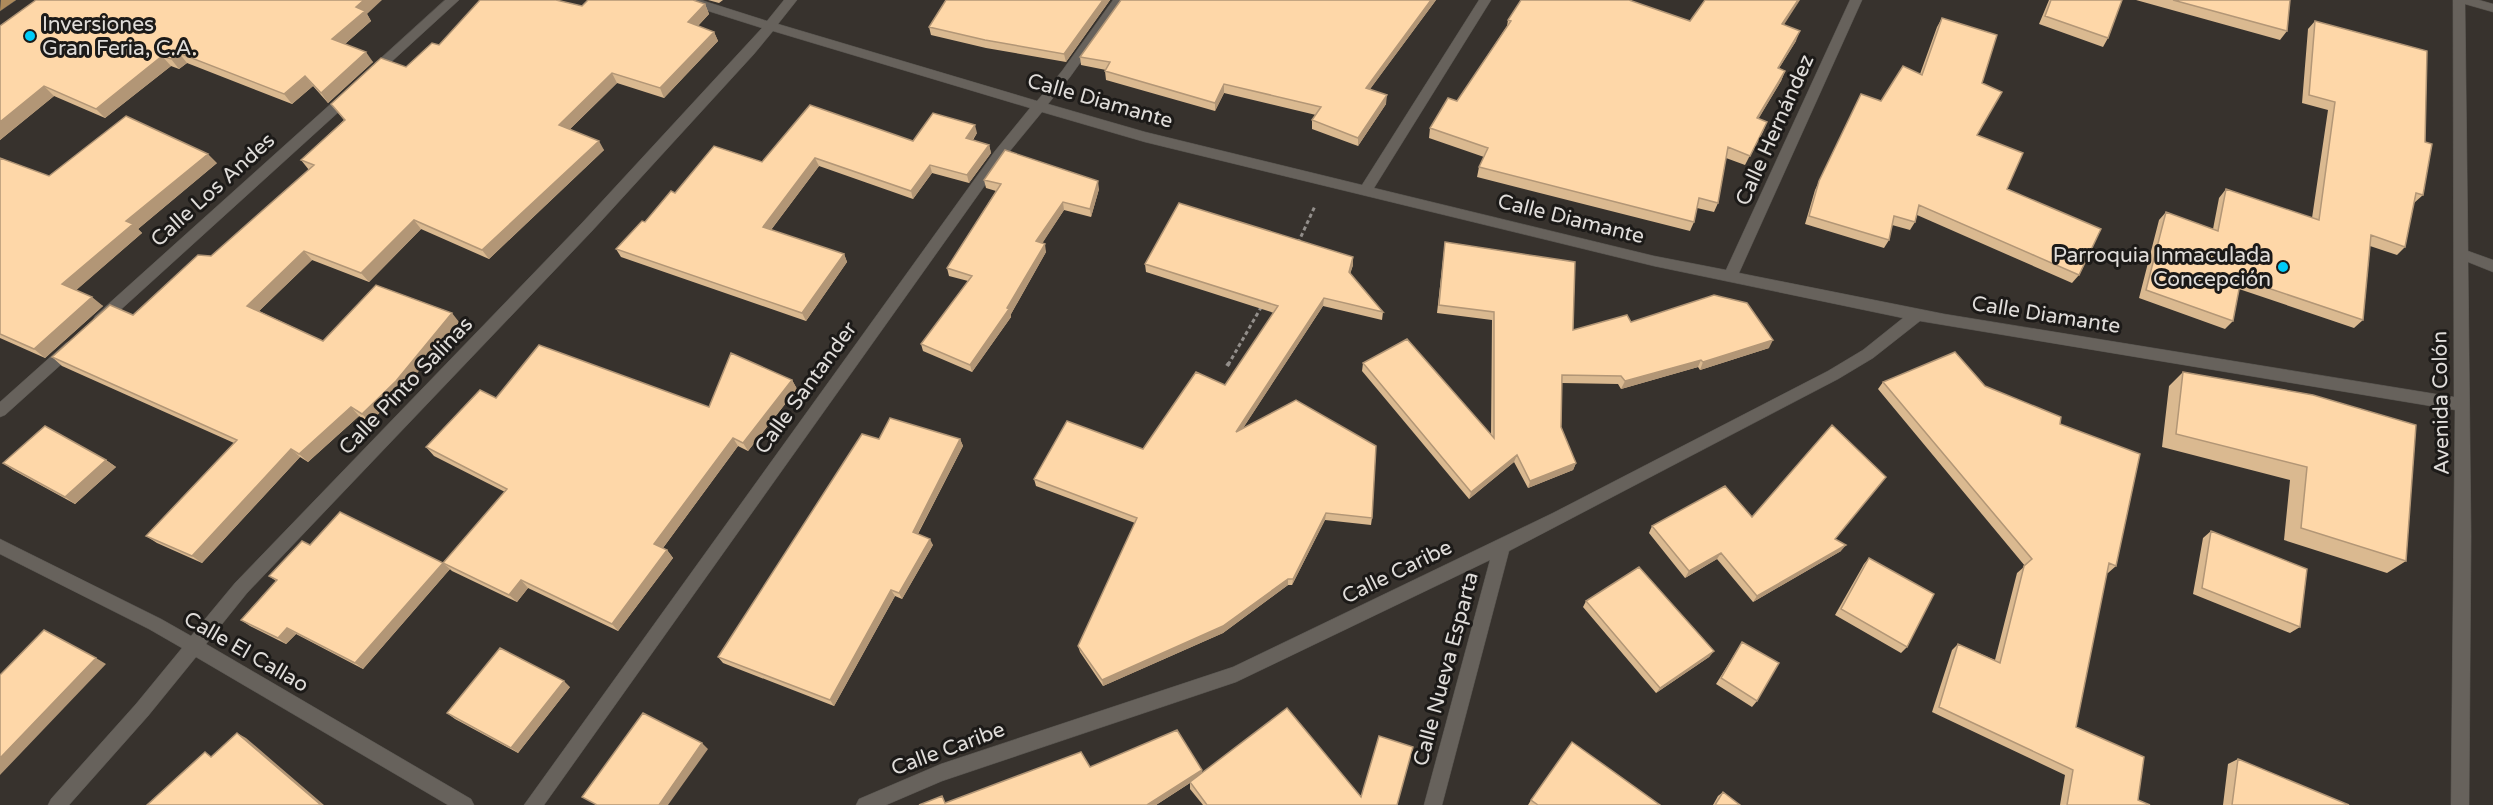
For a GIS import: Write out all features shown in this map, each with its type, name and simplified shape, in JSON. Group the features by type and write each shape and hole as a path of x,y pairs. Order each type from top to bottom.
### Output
{"main road":[{"path":"0,7 10,0"}],"street":[{"name":"Calle Los Andes","path":"0,411 453,0"},
{"name":"Calle Diamante","path":"687,0 1145,137 1654,261 1918,314 2462,405"},
{"name":"Calle Pinto Salinas","path":"57,805 142,710 241,588 586,227 770,26 791,0"},
{"name":"Calle Santander","path":"532,805 993,164 1040,107 1119,0"},
{"path":"1366,190 1485,0"},
{"name":"Calle Hernández","path":"1730,277 1856,0"},
{"name":"Avenida Colón","path":"2459,0 2463,536 2460,805"},
{"path":"2464,0 2493,8"},
{"path":"2461,254 2493,266"},
{"name":"Calle Caribe","path":"865,805 941,773 1236,674 1376,609 1833,375 1868,354 1918,314"},
{"name":"Calle El Callao","path":"0,546 154,624 465,805"},
{"name":"Calle Nueva Esparta","path":"1433,805 1502,546"}],"path":[{"path":"1296,246 1325,181"},
{"path":"1227,366 1268,295"}],"building":[{"path":"36,0 364,0 356,7 365,11 332,39 366,52 321,93 305,76 284,94 179,53 171,59 162,56 96,109 44,86 0,122 0,26"},
{"path":"480,0 556,0 582,6 588,0 693,0 705,4 688,22 714,32 660,88 612,73 559,125 599,141 482,250 414,220 361,273 304,251 247,306 323,341 376,285 452,313 396,381 362,414 351,407 299,454 291,449 192,556 146,536 237,440 52,357 110,305 133,315 198,255 211,256 314,165 301,160 345,120 331,104 381,58 406,67 432,43 439,45"},
{"path":"946,0 1103,0 1064,54 929,27"},
{"path":"1121,0 1431,0 1366,88 1387,95 1358,138 1312,120 1321,107 1224,84 1215,103 1105,71 1110,62 1080,57"},
{"path":"1521,0 1629,0 1690,21 1705,0 1798,0 1782,24 1800,31 1778,68 1785,71 1757,118 1767,122 1750,156 1728,147 1718,203 1699,198 1694,222 1479,167 1488,148 1430,128 1448,98 1457,101 1511,21 1508,20"},
{"path":"2051,0 2122,0 2108,38 2045,16"},
{"path":"2173,0 2290,0 2287,31"},
{"path":"1942,18 1997,35 1982,83 2002,92 1977,135 2023,153 2007,189 2101,229 2079,275 1919,205 1915,222 1894,216 1889,240 1809,216 1819,181 1861,94 1881,101 1903,66 1922,75"},
{"path":"2315,21 2427,51 2425,142 2432,144 2423,195 2416,193 2405,247 2371,235 2363,320 2241,279 2233,321 2146,290 2166,212 2218,231 2226,189 2319,220 2335,102 2309,95"},
{"path":"810,105 913,141 933,113 975,125 966,138 989,145 967,175 930,165 911,191 815,158 763,227 844,254 802,313 616,249 642,221 645,222 671,191 675,193 714,146 762,162"},
{"path":"126,116 208,154 126,221 133,224 62,284 92,297 34,349 0,334 0,158 49,176"},
{"path":"1005,150 1098,181 1090,209 1063,202 1036,241 1045,244 1007,308 1009,309 970,365 921,344 972,276 947,268 1001,184 984,180"},
{"path":"1179,203 1353,257 1349,272 1383,312 1324,298 1236,432 1296,400 1376,446 1372,518 1326,513 1293,579 1288,579 1223,626 1102,680 1078,646 1137,518 1034,479 1067,421 1143,449 1196,372 1225,385 1278,306 1145,264"},
{"path":"1445,242 1575,262 1573,330 1627,315 1631,322 1714,295 1747,303 1773,340 1703,362 1701,360 1625,381 1621,376 1562,375 1561,427 1576,463 1530,481 1517,455 1471,492 1363,363 1407,339 1494,438 1494,312 1439,305"},
{"path":"539,345 709,407 731,353 792,380 743,443 733,438 654,544 667,550 612,624 521,580 509,595 443,563 507,489 426,447 480,390 496,398"},
{"path":"1955,352 1985,386 2061,417 2060,424 2140,454 2116,566 2109,563 2076,727 2144,757 2138,800 2150,805 2067,805 2073,770 1939,707 1958,644 2000,663 2024,566 2032,559 1883,382"},
{"path":"2183,372 2313,395 2416,425 2406,561 2301,528 2307,467 2176,434"},
{"path":"890,418 960,439 913,532 930,539 899,593 891,590 830,700 718,657 862,434 879,439"},
{"path":"1832,425 1886,477 1835,539 1846,545 1757,596 1721,553 1689,571 1652,526 1725,486 1752,517"},
{"path":"45,426 106,460 65,497 3,463"},
{"path":"340,512 443,563 355,663 287,628 278,638 241,620 277,580 269,576 302,541 310,545"},
{"path":"2211,531 2307,569 2300,627 2202,588"},
{"path":"1869,558 1934,594 1907,647 1841,609"},
{"path":"1639,567 1714,651 1660,688 1586,601"},
{"path":"44,630 96,658 0,758 0,675"},
{"path":"1742,642 1779,663 1757,701 1721,678"},
{"path":"500,648 564,681 511,748 447,713"},
{"path":"1287,708 1361,797 1379,736 1413,747 1397,805 1207,805 1190,782"},
{"path":"643,713 702,743 659,805 597,805 582,797"},
{"path":"1177,730 1202,770 1147,805 919,805 942,796 945,803 1081,752 1090,767"},
{"path":"237,733 321,805 147,805 205,752 211,757"},
{"path":"1572,742 1660,805 1538,805 1531,800"},
{"path":"2238,759 2349,805 2232,805"},
{"path":"1723,792 1740,805 1715,805"}],"place":[{"name":"Inversiones Gran Feria, C.A.","path":"30,36"},
{"name":"Parroquia Inmaculada Concepción","path":"2283,267"}]}
